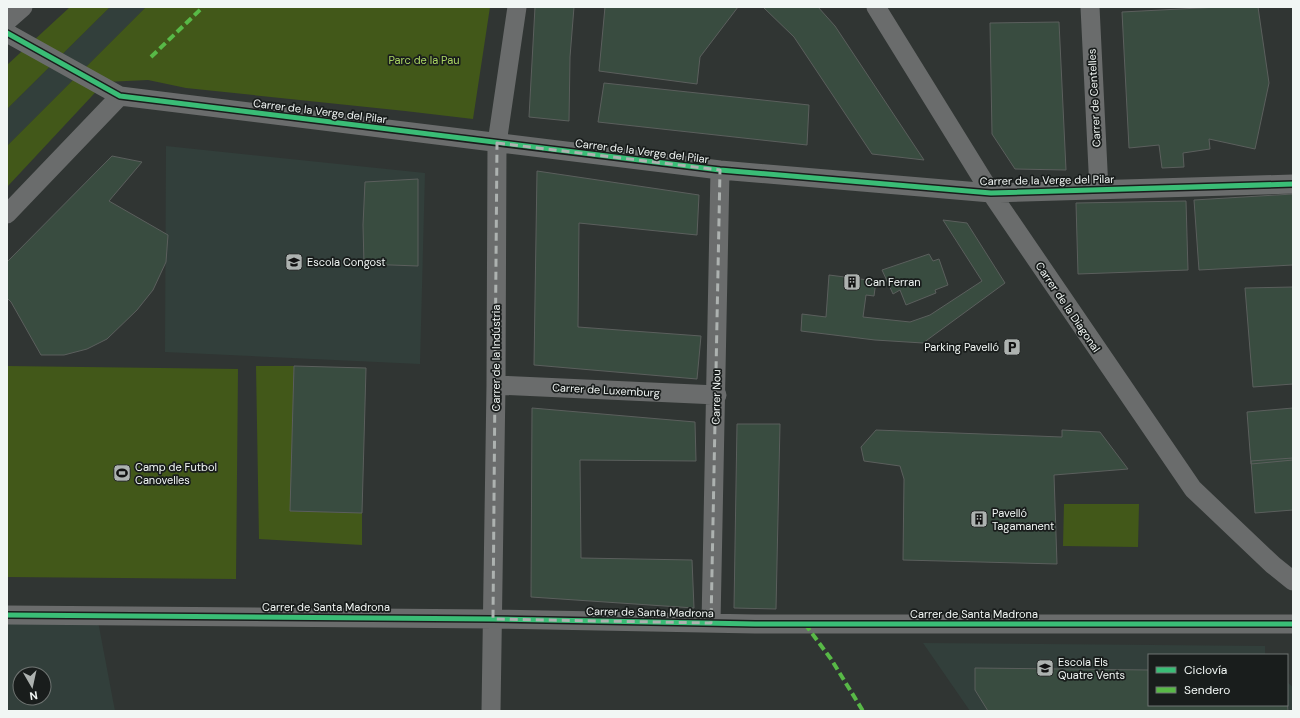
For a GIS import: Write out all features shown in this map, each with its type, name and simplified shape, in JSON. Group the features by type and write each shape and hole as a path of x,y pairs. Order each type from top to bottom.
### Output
{"street":[{"path":"7,21 23,7"},
{"name":"Carrer de la Indústria","path":"491,711 496,385 497,143 517,7"},
{"name":"Carrer de la Diagonal","path":"880,7 991,193 1193,489 1273,565 1293,581"},
{"name":"Carrer de Centelles","path":"1090,7 1099,190"},
{"name":"Carrer de la Verge del Pilar","path":"7,33 120,96 720,170 991,193 1293,184"},
{"path":"7,214 120,96"},
{"name":"Carrer Nou","path":"711,623 720,170"},
{"name":"Carrer de Luxemburg","path":"496,385 716,395"},
{"name":"Carrer de Santa Madrona","path":"7,615 493,619 711,623 1293,624"}],"highlighted area":[{"path":"497,143 720,170 711,623 493,619"}],"shaded area":[{"path":"110,7 146,7 7,146 7,109"},
{"name":"Escola Congost","path":"166,146 425,173 420,364 165,352"},
{"path":"7,615 97,616 115,711 7,711"},
{"name":"Escola Els Quatre Vents","path":"923,643 1265,646 1265,654 1148,654 1148,706 1288,706 1288,683 1293,687 1293,711 970,711"}],"green space":[{"path":"70,7 110,7 7,109 7,65"},
{"name":"Parc de la Pau","path":"146,7 490,7 473,119 186,88 148,80 105,82 7,187 7,146"},
{"name":"Camp de Futbol Canovelles","path":"7,366 238,369 236,579 7,577"},
{"path":"256,366 294,366 291,511 362,513 362,545 259,539"},
{"path":"1064,504 1139,504 1138,547 1063,546"}],"building":[{"path":"535,7 574,7 570,57 569,121 529,117"},
{"path":"605,7 738,7 700,57 697,84 599,71"},
{"path":"763,7 818,7 835,26 924,160 872,154 794,37"},
{"path":"1219,7 1258,7 1269,83 1255,149 1209,139 1210,149 1183,153 1184,167 1162,168 1159,145 1129,148 1122,12"},
{"path":"1059,22 1066,170 1015,169 992,134 990,23"},
{"path":"604,83 809,105 807,145 598,122"},
{"path":"112,156 142,162 109,201 168,235 166,262 153,290 137,310 107,339 87,349 64,355 41,355 11,302 7,298 7,262"},
{"path":"537,171 699,195 697,235 579,223 578,327 701,336 697,379 534,365"},
{"path":"418,179 418,266 364,264 363,225 365,182"},
{"path":"1293,194 1293,265 1199,270 1194,200"},
{"path":"1186,201 1188,270 1078,274 1076,203"},
{"name":"Can Ferran","path":"943,220 967,223 1005,283 923,343 875,340 801,331 802,314 826,317 829,275 876,281 874,296 866,295 863,317 910,322 930,315 982,281"},
{"name":"Can Ferran","path":"929,254 933,261 939,259 948,285 935,290 936,293 906,305 900,290 893,294 882,270"},
{"path":"1293,287 1293,384 1253,387 1245,288"},
{"path":"294,366 366,368 362,513 290,511"},
{"path":"532,408 695,422 696,461 580,460 581,558 692,560 694,608 531,597"},
{"path":"1293,408 1293,460 1251,464 1247,412"},
{"path":"737,424 780,424 776,609 734,608"},
{"name":"Pavelló Tagamanent","path":"876,430 1062,437 1062,430 1100,432 1128,469 1054,475 1057,564 903,560 904,479 900,466 864,461 861,447"},
{"path":"1293,458 1293,510 1255,513 1251,461"},
{"path":"975,668 1148,670 1148,706 1288,706 1288,711 988,711 975,690"}],"marked path":[{"path":"151,57 203,7"},
{"path":"805,624 831,659 863,711"}],"cycle path":[{"path":"7,33 120,96 720,170 991,193 1293,184"},
{"path":"7,615 493,619 755,624 1293,624"}],"place":[{"name":"Escola Congost","path":"294,262"},
{"name":"Can Ferran","path":"852,282"},
{"name":"Parking Pavelló","path":"1012,347"},
{"name":"Camp de Futbol Canovelles","path":"122,473"},
{"name":"Pavelló Tagamanent","path":"979,519"},
{"name":"Escola Els Quatre Vents","path":"1045,668"}]}
